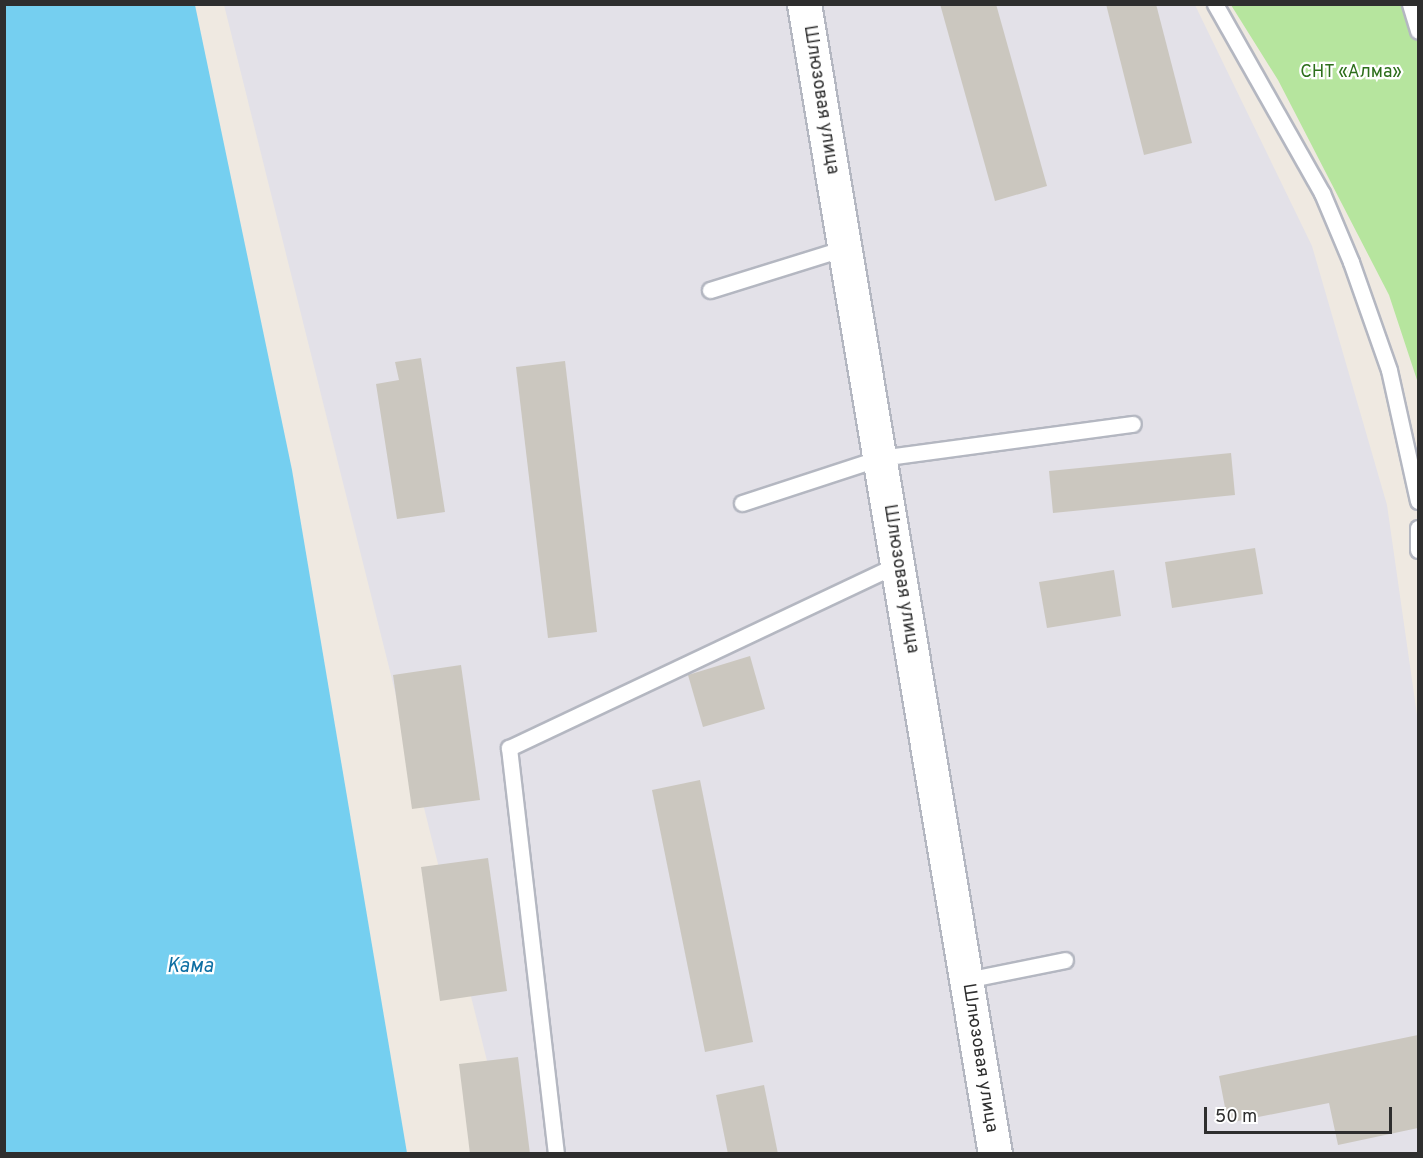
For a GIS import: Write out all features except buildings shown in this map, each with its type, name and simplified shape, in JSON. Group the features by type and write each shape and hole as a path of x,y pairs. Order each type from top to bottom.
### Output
{"street":[{"name":"Шлюзовая улица","path":"804,4 995,1154"}],"lane":[{"path":"1215,4 1322,193 1351,261 1389,370 1419,501"},
{"path":"1410,4 1419,30"},
{"path":"710,291 845,248"},
{"path":"741,503 880,458 1134,424"},
{"path":"1419,528 1419,550"},
{"path":"556,1154 509,748 897,565"},
{"path":"966,980 1065,960"}],"shaded area":[{"path":"224,5 1195,5 1312,246 1387,505 1418,722 1418,1153 510,1153"}],"green space":[{"name":"СНТ «Алма»","path":"1231,5 1418,5 1418,383 1389,295 1278,80"}],"water":[{"name":"Кама","path":"5,4 195,5 292,470 407,1153 5,1153"}]}
